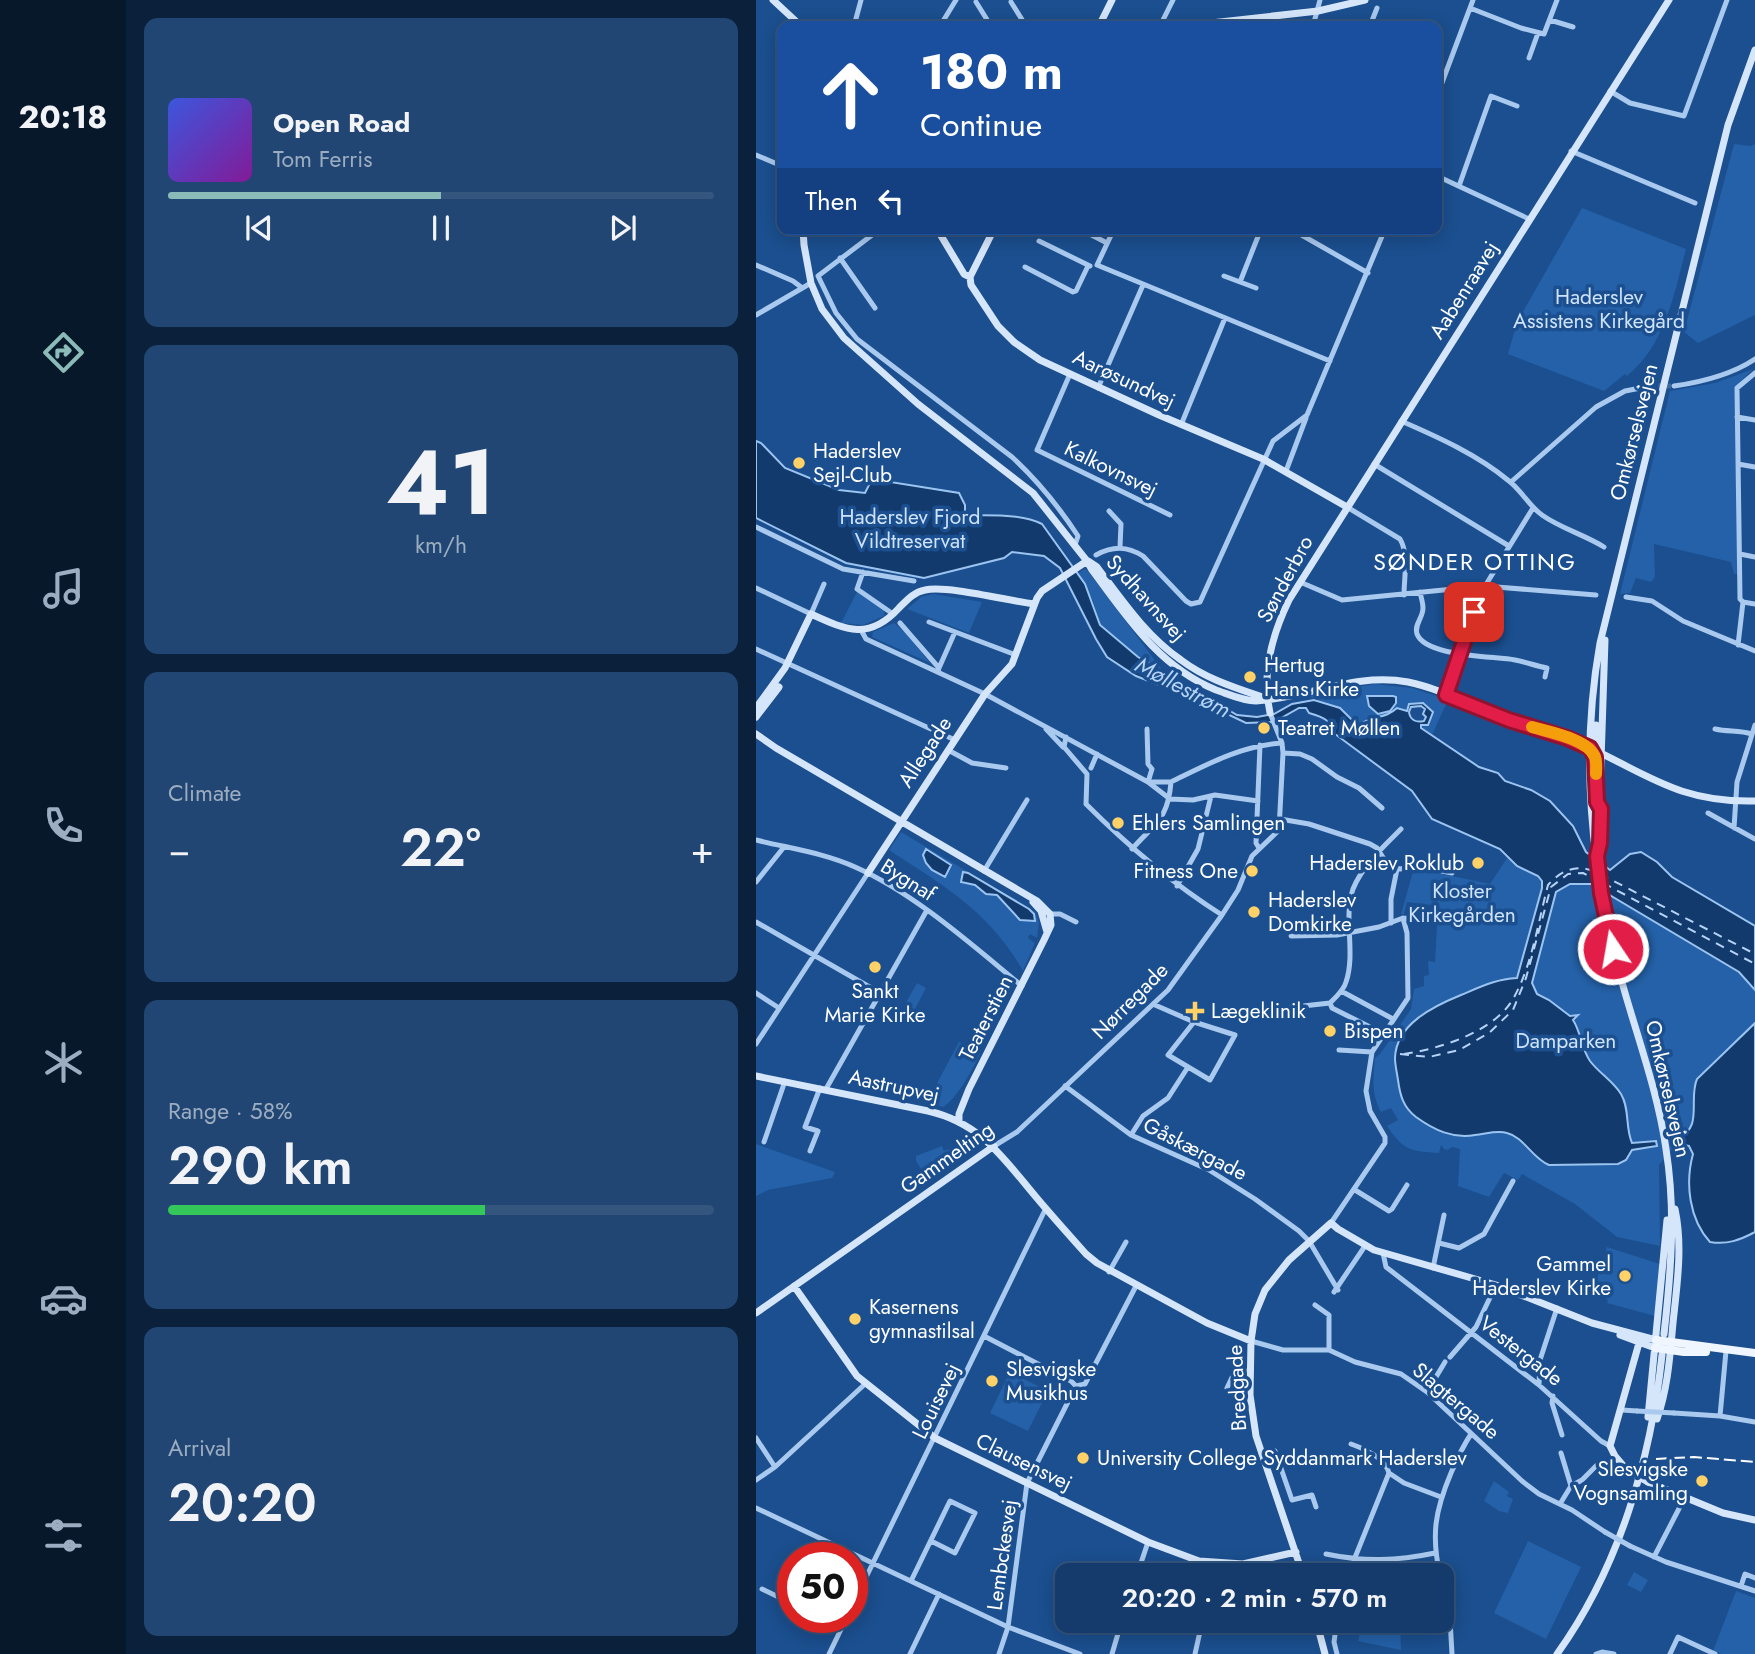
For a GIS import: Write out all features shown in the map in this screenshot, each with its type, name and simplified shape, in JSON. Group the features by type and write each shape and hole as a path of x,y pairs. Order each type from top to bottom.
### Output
{"main road":[{"path":"1663,1345 1697,1346 1726,1351"},
{"path":"1663,1345 1755,1353"}],"street":[{"path":"773,0 796,21"},
{"path":"855,21 861,0"},
{"path":"943,21 956,0"},
{"path":"1101,21 1112,0"},
{"path":"1163,21 1173,0"},
{"path":"1315,21 1320,0"},
{"path":"1239,21 1318,11 1365,0"},
{"path":"1442,83 1473,0"},
{"path":"1470,8 1544,34 1557,0"},
{"name":"Aabenraavej","path":"1347,507 1668,0"},
{"path":"1610,91 1630,103 1684,116 1727,0"},
{"path":"976,2 988,21"},
{"path":"1011,2 1023,21"},
{"path":"1372,21 1377,8"},
{"path":"1550,20 1573,27"},
{"path":"1529,58 1538,33"},
{"name":"Omkørselsvejen","path":"1670,1188 1667,1152 1659,1112 1618,967 1601,893 1591,806 1593,696 1606,622 1728,125 1755,50"},
{"path":"1459,186 1491,96 1517,106"},
{"path":"1571,151 1695,202"},
{"path":"756,155 777,164"},
{"path":"1442,178 1529,219"},
{"name":"Sydhavnsvej","path":"803,235 811,283 822,309 844,338 918,404 1032,493 1075,545 1135,628 1175,667 1213,688 1255,701 1363,680 1406,682 1567,738 1676,790 1705,798 1755,801"},
{"path":"872,235 841,258 875,308"},
{"name":"Aarøsundvej","path":"941,235 964,274 970,277 971,285 998,326 1014,342 1040,360 1181,425 1263,459 1347,507"},
{"path":"970,277 991,235"},
{"path":"1092,235 1107,243"},
{"path":"1097,265 1111,235"},
{"path":"1240,282 1259,235"},
{"path":"1302,235 1368,273"},
{"path":"1286,471 1383,235"},
{"path":"1039,241 1088,266 1097,265 1330,361"},
{"name":"Sydhavnsvej","path":"841,258 818,276 836,313 863,344 1012,457 1031,475 1061,509 1078,537 1075,545"},
{"path":"756,265 801,287"},
{"path":"1025,267 1073,292 1088,266"},
{"path":"1224,276 1256,288"},
{"path":"756,315 811,283"},
{"path":"1098,388 1143,285"},
{"path":"1181,425 1225,318"},
{"path":"1674,386 1700,382 1727,373 1755,359"},
{"path":"1738,645 1743,602 1740,600 1737,388 1755,373"},
{"name":"Kalkovnsvej","path":"1070,374 1037,450 1170,515"},
{"path":"1511,482 1596,407 1625,391 1651,386"},
{"path":"1096,555 1106,550 1121,548 1136,551 1186,601 1197,603 1203,599 1263,459 1277,436 1307,415"},
{"path":"1738,417 1755,421"},
{"path":"1401,421 1453,445 1511,482 1533,508 1545,517 1604,547"},
{"path":"1374,464 1509,546"},
{"path":"1738,464 1755,467"},
{"path":"1347,507 1399,539 1403,545 1404,595"},
{"name":"Sønderbro","path":"1271,718 1266,699 1269,653 1275,632 1300,582 1347,507"},
{"path":"1446,695 1484,586 1533,508"},
{"path":"1109,511 1121,524 1121,548"},
{"path":"756,527 834,565 914,581"},
{"path":"1740,554 1755,557"},
{"path":"756,588 838,626 861,630 875,627 912,595 931,589 1034,604 1042,591 1087,561"},
{"path":"863,572 857,589 893,614"},
{"path":"1300,582 1342,600 1484,586 1596,594"},
{"path":"756,717 779,687 824,584"},
{"path":"1420,592 1423,609 1418,623 1418,636 1429,646 1460,654 1514,660 1547,668 1545,677"},
{"path":"1626,597 1652,601 1683,621 1755,651"},
{"path":"1743,602 1755,604"},
{"name":"Allegade","path":"868,873 985,694 1006,672 1016,655 1034,604"},
{"path":"929,622 1016,655"},
{"name":"Omkørselsvejen","path":"1597,856 1600,843 1606,622"},
{"path":"900,623 938,670"},
{"path":"861,630 866,639 985,694 1149,782 1170,799 1193,800 1211,796 1258,801"},
{"path":"938,670 955,632"},
{"path":"756,649 786,666 955,740"},
{"path":"756,708 786,666"},
{"path":"1593,696 1596,704 1596,746 1602,754"},
{"path":"1271,718 1282,743 1283,753 1280,819 1309,824 1364,842 1379,851 1385,862 1397,869 1417,866 1452,873"},
{"path":"1042,724 1087,774 1086,804 1132,849 1177,886 1222,915"},
{"path":"1734,828 1737,782 1755,725"},
{"path":"1147,729 1148,764 1152,769 1149,782"},
{"path":"1715,729 1728,732 1734,729 1753,738"},
{"path":"756,734 1042,904 1050,914 1060,914 1076,922"},
{"path":"1064,747 1066,737"},
{"path":"756,741 776,748"},
{"path":"1149,782 1171,782 1229,753 1260,745 1282,743"},
{"path":"1259,848 1256,843 1260,745"},
{"path":"1590,748 1595,757 1597,802 1601,809"},
{"path":"948,750 972,763 1006,768"},
{"path":"1283,753 1300,754 1312,759 1359,789 1382,808"},
{"path":"1091,768 1097,754"},
{"path":"1132,849 1166,811 1171,782"},
{"path":"1177,886 1198,849 1211,796"},
{"path":"984,871 1027,800"},
{"path":"1708,813 1755,839"},
{"name":"Nørregade","path":"1033,1117 1168,990 1238,890 1252,856 1279,830 1280,819"},
{"path":"1285,1008 1330,1003 1341,990 1348,978 1350,906 1354,888 1379,851 1401,829"},
{"name":"Bygnaf","path":"756,840 842,862 868,873 927,910 1022,986"},
{"path":"756,882 783,847"},
{"path":"1391,923 1391,899 1397,869"},
{"path":"756,1044 868,873"},
{"path":"1028,897 1041,911 1047,933"},
{"path":"823,1089 927,910"},
{"name":"Teaterstien","path":"959,1121 958,1114 969,1089 1051,925 1050,914"},
{"path":"1291,936 1349,933 1403,918 1433,919"},
{"path":"1403,918 1407,933 1408,998 1371,1052 1366,1091 1370,1111 1385,1137 1385,1143 1331,1223 1365,1246 1383,1253 1496,1285 1639,1343 1663,1345"},
{"path":"756,922 880,993"},
{"path":"1341,990 1393,1019"},
{"path":"756,993 779,1008"},
{"path":"1330,1003 1332,1007 1384,1034"},
{"path":"1155,1005 1194,1022 1235,1035 1210,1080 1168,1055 1194,1022"},
{"path":"1339,1050 1371,1052"},
{"path":"1131,1135 1143,1116 1168,1098 1188,1067"},
{"name":"Aastrupvej","path":"756,1076 937,1113 959,1121 994,1146 1086,1254 1109,1272 1207,1323 1251,1341"},
{"path":"764,1142 785,1082"},
{"name":"Gåskærgade","path":"1065,1086 1131,1135 1209,1170 1255,1199 1309,1241"},
{"name":"Aastrupvej","path":"810,1151 817,1131 805,1127 823,1089"},
{"name":"Gammelting","path":"756,1313 1017,1132 1033,1117"},
{"path":"1439,1243 1459,1248 1484,1234 1513,1181"},
{"path":"1355,1190 1389,1211 1407,1185"},
{"path":"1648,1444 1649,1404 1663,1345 1679,1248 1678,1224 1670,1188"},
{"path":"1557,1654 1581,1616 1608,1561 1632,1502 1661,1407 1670,1188"},
{"name":"Louisevej","path":"868,1573 1046,1208"},
{"path":"1433,1268 1444,1215"},
{"name":"Bredgade","path":"1299,1563 1261,1455 1252,1416 1251,1341 1261,1295 1289,1260 1331,1223"},
{"path":"1309,1241 1336,1291 1365,1246"},
{"path":"1109,1272 1126,1242"},
{"name":"Vestergade","path":"1383,1253 1386,1267 1553,1396 1601,1441 1611,1446"},
{"path":"1427,1392 1447,1360 1483,1315 1496,1285"},
{"name":"Clausensvej","path":"794,1286 865,1384 935,1438 1148,1542 1199,1561 1243,1564 1296,1552"},
{"name":"Lembckesvej","path":"999,1654 1008,1627 1027,1483 1076,1386 1085,1384 1136,1286"},
{"path":"1251,1341 1283,1350 1329,1350 1329,1315 1315,1305"},
{"path":"1539,1385 1540,1360 1557,1308"},
{"path":"1592,1323 1663,1345"},
{"path":"1618,1334 1663,1345"},
{"path":"984,1336 1076,1386"},
{"path":"1639,1343 1611,1446 1618,1461 1627,1470 1648,1482 1723,1513 1755,1520"},
{"name":"Slagtergade","path":"1329,1350 1355,1362 1401,1374 1427,1392 1522,1481 1539,1494 1605,1532 1654,1557 1755,1591"},
{"path":"1720,1416 1726,1351"},
{"path":"1227,1388 1236,1369 1251,1372"},
{"path":"756,1480 775,1467 865,1384"},
{"path":"1553,1396 1552,1403 1562,1435"},
{"path":"1622,1410 1720,1416 1755,1422"},
{"path":"1437,1563 1435,1526 1441,1497 1460,1452 1471,1434"},
{"path":"756,1438 775,1467"},
{"path":"1351,1444 1370,1452 1388,1467 1389,1473 1354,1560"},
{"path":"1261,1455 1275,1451 1292,1500 1312,1495 1316,1507"},
{"path":"1561,1453 1571,1486"},
{"path":"1560,1504 1571,1486 1582,1480 1595,1466"},
{"path":"1389,1473 1404,1483 1441,1497"},
{"path":"1654,1557 1685,1497"},
{"path":"911,1581 930,1541 950,1501 975,1513 955,1553 930,1541"},
{"path":"756,1508 1008,1627 1080,1654"},
{"path":"1141,1563 1148,1542"},
{"path":"1326,1554 1354,1560 1405,1560 1435,1553"},
{"path":"1741,1587 1745,1574 1755,1578"},
{"path":"762,1589 777,1596"},
{"path":"910,1654 939,1594"},
{"path":"829,1654 840,1633"},
{"path":"1112,1654 1118,1633"},
{"path":"1195,1654 1200,1633"},
{"path":"1319,1633 1325,1654"},
{"path":"1335,1633 1337,1654"},
{"path":"1451,1633 1452,1654"},
{"path":"1670,1654 1678,1637 1715,1654"},
{"path":"1696,1654 1699,1647"},
{"path":"1596,1654 1614,1654"}],"green space":[{"name":"Haderslev Assistens Kirkegård","path":"1734,144 1755,144 1755,315 1698,343 1684,332"},
{"name":"Haderslev Assistens Kirkegård","path":"1582,208 1686,249 1666,318 1651,350 1627,376 1625,374 1604,391 1508,354 1517,322"},
{"path":"1753,369 1736,386 1739,574 1734,574 1731,562 1654,544 1655,577 1651,582 1636,578 1630,593 1620,594 1670,391 1715,383"},
{"path":"1085,569 1166,675 1138,657 1100,625 1093,601 1078,573"},
{"path":"857,592 884,609 884,616 863,625 841,623"},
{"path":"933,594 982,602 969,633 907,609 921,597"},
{"path":"894,623 907,634 930,663 872,637 873,632"},
{"path":"1374,684 1412,688 1448,700 1432,735 1421,727 1433,712 1423,703 1410,704 1407,711 1397,708 1390,715 1368,718 1358,726 1340,708 1308,696"},
{"path":"901,832 1035,912 1039,922 1037,938 1030,934 1028,938 1035,943 1023,971 996,932 980,916 947,889 889,850"},
{"name":"Damparken","path":"1507,858 1542,881 1591,884 1739,972 1755,990 1755,1023 1723,1052 1693,1089 1692,1124 1689,1130 1677,1138 1677,1144 1659,1165 1660,1246 1617,1237 1575,1204 1522,1174 1518,1180 1504,1173 1489,1197 1458,1186 1460,1149 1452,1147 1448,1150 1441,1145 1439,1153 1408,1148 1387,1126 1398,1120 1391,1108 1381,1112 1378,1105 1374,1086 1375,1058 1411,1009 1414,989 1424,986 1424,976 1429,975 1428,961 1435,962 1438,906 1407,902 1404,914 1401,914 1414,868 1490,884"},
{"path":"917,983 926,988 914,1011 904,1006"},
{"path":"959,1042 981,1052 974,1066 959,1090 943,1107 927,1102"},
{"path":"756,1144 835,1172 832,1178 768,1190 756,1196"},
{"path":"942,1146 944,1151 951,1148 959,1161 929,1182 916,1161 916,1156"},
{"path":"1607,1247 1660,1264 1655,1316 1607,1303 1608,1300 1593,1291"},
{"path":"1010,1372 1048,1391 1028,1431 990,1413"},
{"path":"1494,1481 1509,1492 1507,1496 1513,1499 1508,1513 1499,1511 1484,1501"},
{"path":"1528,1541 1581,1567 1546,1639 1494,1613"},
{"path":"1634,1572 1648,1580 1641,1592 1627,1585"},
{"path":"1736,1591 1755,1598 1755,1654 1721,1654 1713,1651"},
{"path":"1360,1633 1400,1633 1401,1650 1358,1641"}],"water":[{"name":"Møllestrøm","path":"756,441 785,468 839,490 865,493 872,479 959,493 965,505 965,515 1014,517 1042,524 1085,584 1100,625 1138,657 1237,715 1257,717 1274,714 1292,704 1314,700 1340,708 1358,726 1397,708 1407,711 1409,704 1423,703 1433,712 1428,725 1421,725 1421,728 1479,767 1498,773 1505,781 1531,790 1550,801 1573,826 1586,852 1610,870 1630,854 1641,852 1657,862 1672,877 1755,926 1755,990 1739,972 1591,884 1570,884 1556,892 1532,983 1537,994 1570,1016 1578,1015 1573,1020 1587,1056 1618,1089 1624,1100 1632,1143 1656,1141 1657,1146 1632,1150 1626,1160 1618,1164 1549,1165 1507,1133 1459,1136 1430,1126 1416,1117 1403,1100 1395,1063 1397,1046 1402,1035 1418,1018 1450,999 1488,984 1517,978 1542,888 1542,881 1538,876 1517,866 1500,849 1432,819 1412,791 1335,734 1326,720 1309,713 1306,708 1299,708 1274,722 1246,723 1198,700 1136,676 1107,657 1060,568 1044,556 1012,552 1004,558 924,578 846,563 756,518","holes":["1421,706 1425,709 1424,721 1412,719 1409,712 1411,707"]},
{"path":"1367,696 1393,696 1396,697 1396,703 1390,711 1378,714 1369,706"},
{"path":"926,849 951,865 945,877 926,863 923,855"},
{"path":"963,872 1029,909 1034,914 1035,921 1020,920 997,895 986,894 975,885 961,882"},
{"path":"1755,1023 1755,1232 1733,1241 1710,1242 1693,1212 1689,1177 1693,1154 1689,1146 1677,1144 1677,1138 1685,1134 1693,1121 1697,1079"}],"ferry route":[{"path":"1404,1054 1433,1048 1464,1037 1493,1021 1504,1011 1513,999 1525,972 1548,885 1558,876 1575,868 1595,872"},
{"path":"1400,1054 1429,1057 1459,1050 1489,1033 1513,1010 1526,978 1551,887 1568,874 1583,873 1595,879"},
{"path":"1600,874 1755,954"},
{"path":"1603,883 1755,964"}],"tunnel":[{"path":"1651,386 1674,386"}],"railway":[{"path":"1656,1459 1694,1457 1755,1462"}],"slow traffic":[{"path":"1532,727 1590,748 1595,757 1596,774"}],"place":[{"name":"Haderslev Sejl-Club","path":"799,463"},
{"name":"Hertug Hans Kirke","path":"1250,677"},
{"name":"Teatret Møllen","path":"1264,728"},
{"name":"Ehlers Samlingen","path":"1118,823"},
{"name":"Haderslev Roklub","path":"1478,863"},
{"name":"Fitness One","path":"1252,871"},
{"name":"Haderslev Domkirke","path":"1254,912"},
{"name":"Sankt Marie Kirke","path":"875,967"},
{"name":"Lægeklinik","path":"1195,1011"},
{"name":"Bispen","path":"1330,1031"},
{"name":"Gammel Haderslev Kirke","path":"1625,1276"},
{"name":"Kasernens gymnastilsal","path":"855,1319"},
{"name":"Slesvigske Musikhus","path":"992,1381"},
{"name":"University College Syddanmark Haderslev","path":"1083,1458"},
{"name":"Slesvigske Vognsamling","path":"1702,1481"}],"district":[{"name":"SØNDER OTTING","path":"1475,562"}],"route":[{"path":"1474,612 1446,695 1590,748 1595,757 1597,802 1601,809 1597,856 1601,893 1613,949"}],"park label":[{"name":"Haderslev Fjord Vildtreservat","path":"910,529"},
{"name":"Kloster Kirkegården","path":"1462,903"}]}
